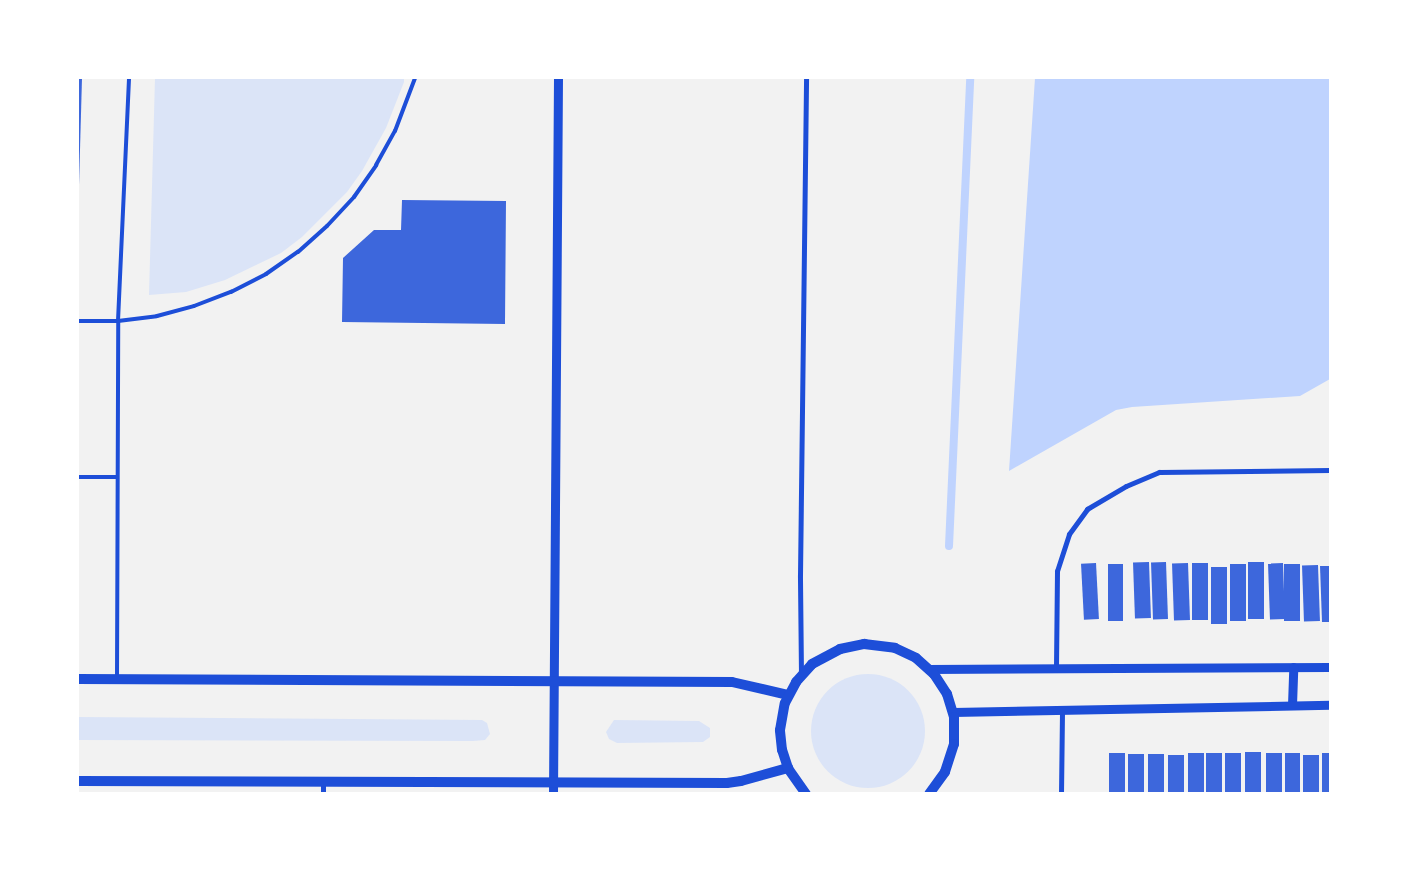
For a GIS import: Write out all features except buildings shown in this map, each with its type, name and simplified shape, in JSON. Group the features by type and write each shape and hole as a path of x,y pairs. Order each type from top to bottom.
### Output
{"main road":[{"path":"806,794 788,768 782,750 780,730 788,696 801,676 812,664 833,652 864,644 879,645 902,651 928,668 943,687 953,712 955,734 950,761 940,780 929,794"},
{"path":"78,679 732,682 788,696"},
{"path":"78,781 727,783 742,781 788,768"}],"street":[{"path":"552,794 558,78"},
{"path":"801,676 800,566 806,78"},
{"path":"1056,667 1057,571 1069,534 1087,509 1120,488 1159,472 1174,470 1330,470"},
{"path":"1292,705 1293,667"},
{"path":"928,668 1330,667"},
{"path":"953,712 1292,705 1330,706"},
{"path":"1061,794 1062,710"},
{"path":"323,782 323,794"}],"lane":[{"path":"117,679 118,321 129,78"},
{"path":"78,321 118,321 157,316 194,306 231,292 266,274 298,252 327,226 354,197 376,165 396,131 415,78"},
{"path":"78,477 117,477"}],"shaded area":[{"path":"155,78 404,78 404,82 386,128 362,171 347,192 302,237 281,253 225,280 186,292 149,295"},
{"path":"868,674 890,678 908,691 921,709 925,731 921,753 908,771 890,784 868,788 846,784 828,771 815,753 811,731 815,709 828,691 846,678"},
{"path":"78,717 482,720 487,723 490,734 485,740 473,741 78,740"},
{"path":"614,720 699,721 710,728 710,737 703,742 617,743 609,739 606,732"}],"water":[{"path":"1035,78 1330,78 1330,379 1300,396 1132,407 1116,410 1009,471"}],"waterway":[{"path":"949,546 970,78"}]}
